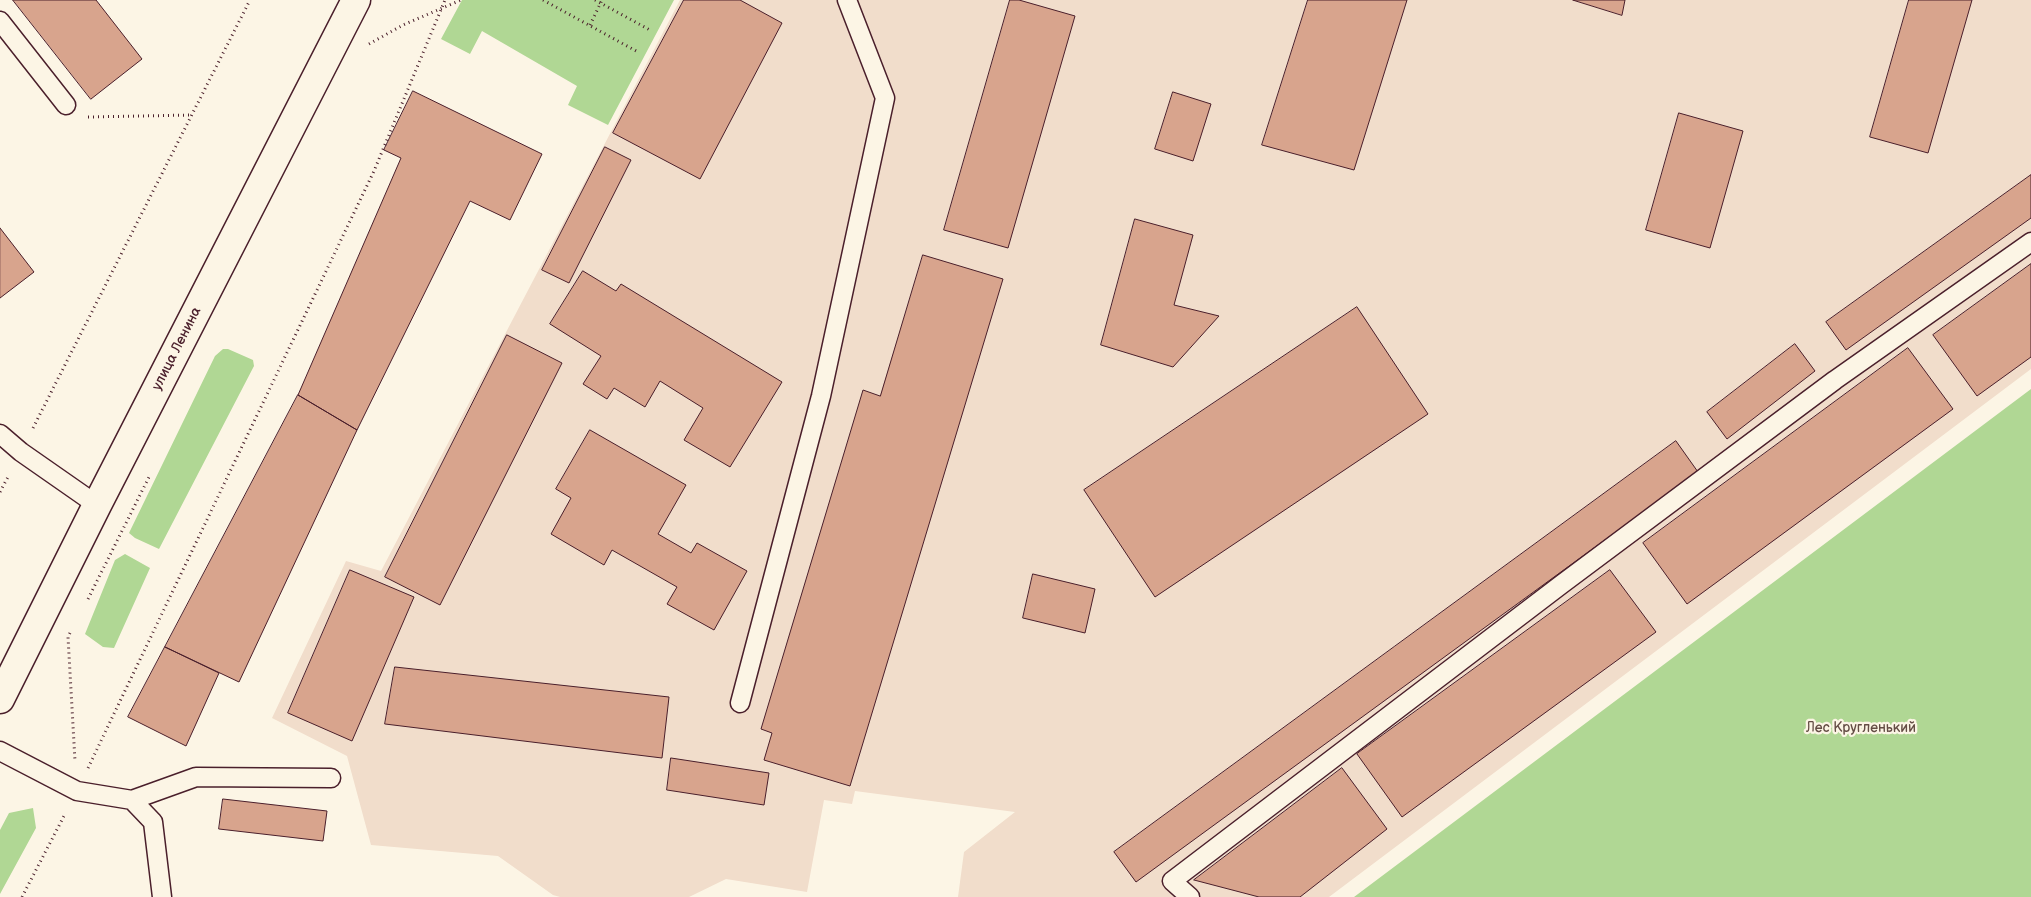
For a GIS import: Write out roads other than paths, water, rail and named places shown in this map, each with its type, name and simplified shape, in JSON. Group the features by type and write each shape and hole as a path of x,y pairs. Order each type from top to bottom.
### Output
{"main road":[{"name":"улица Ленина","path":"0,699 97,505 356,0"}],"lane":[{"path":"740,703 821,396 885,98 847,0"},
{"path":"0,21 66,105"},
{"path":"1190,897 1172,880 1554,590 1827,386 2031,242"},
{"path":"0,434 21,452 97,505"},
{"path":"0,751 76,791 132,800 196,777 331,778"},
{"path":"132,800 153,822 162,897"}],"park label":[{"name":"Лес Кругленький","path":"1861,728"}]}
